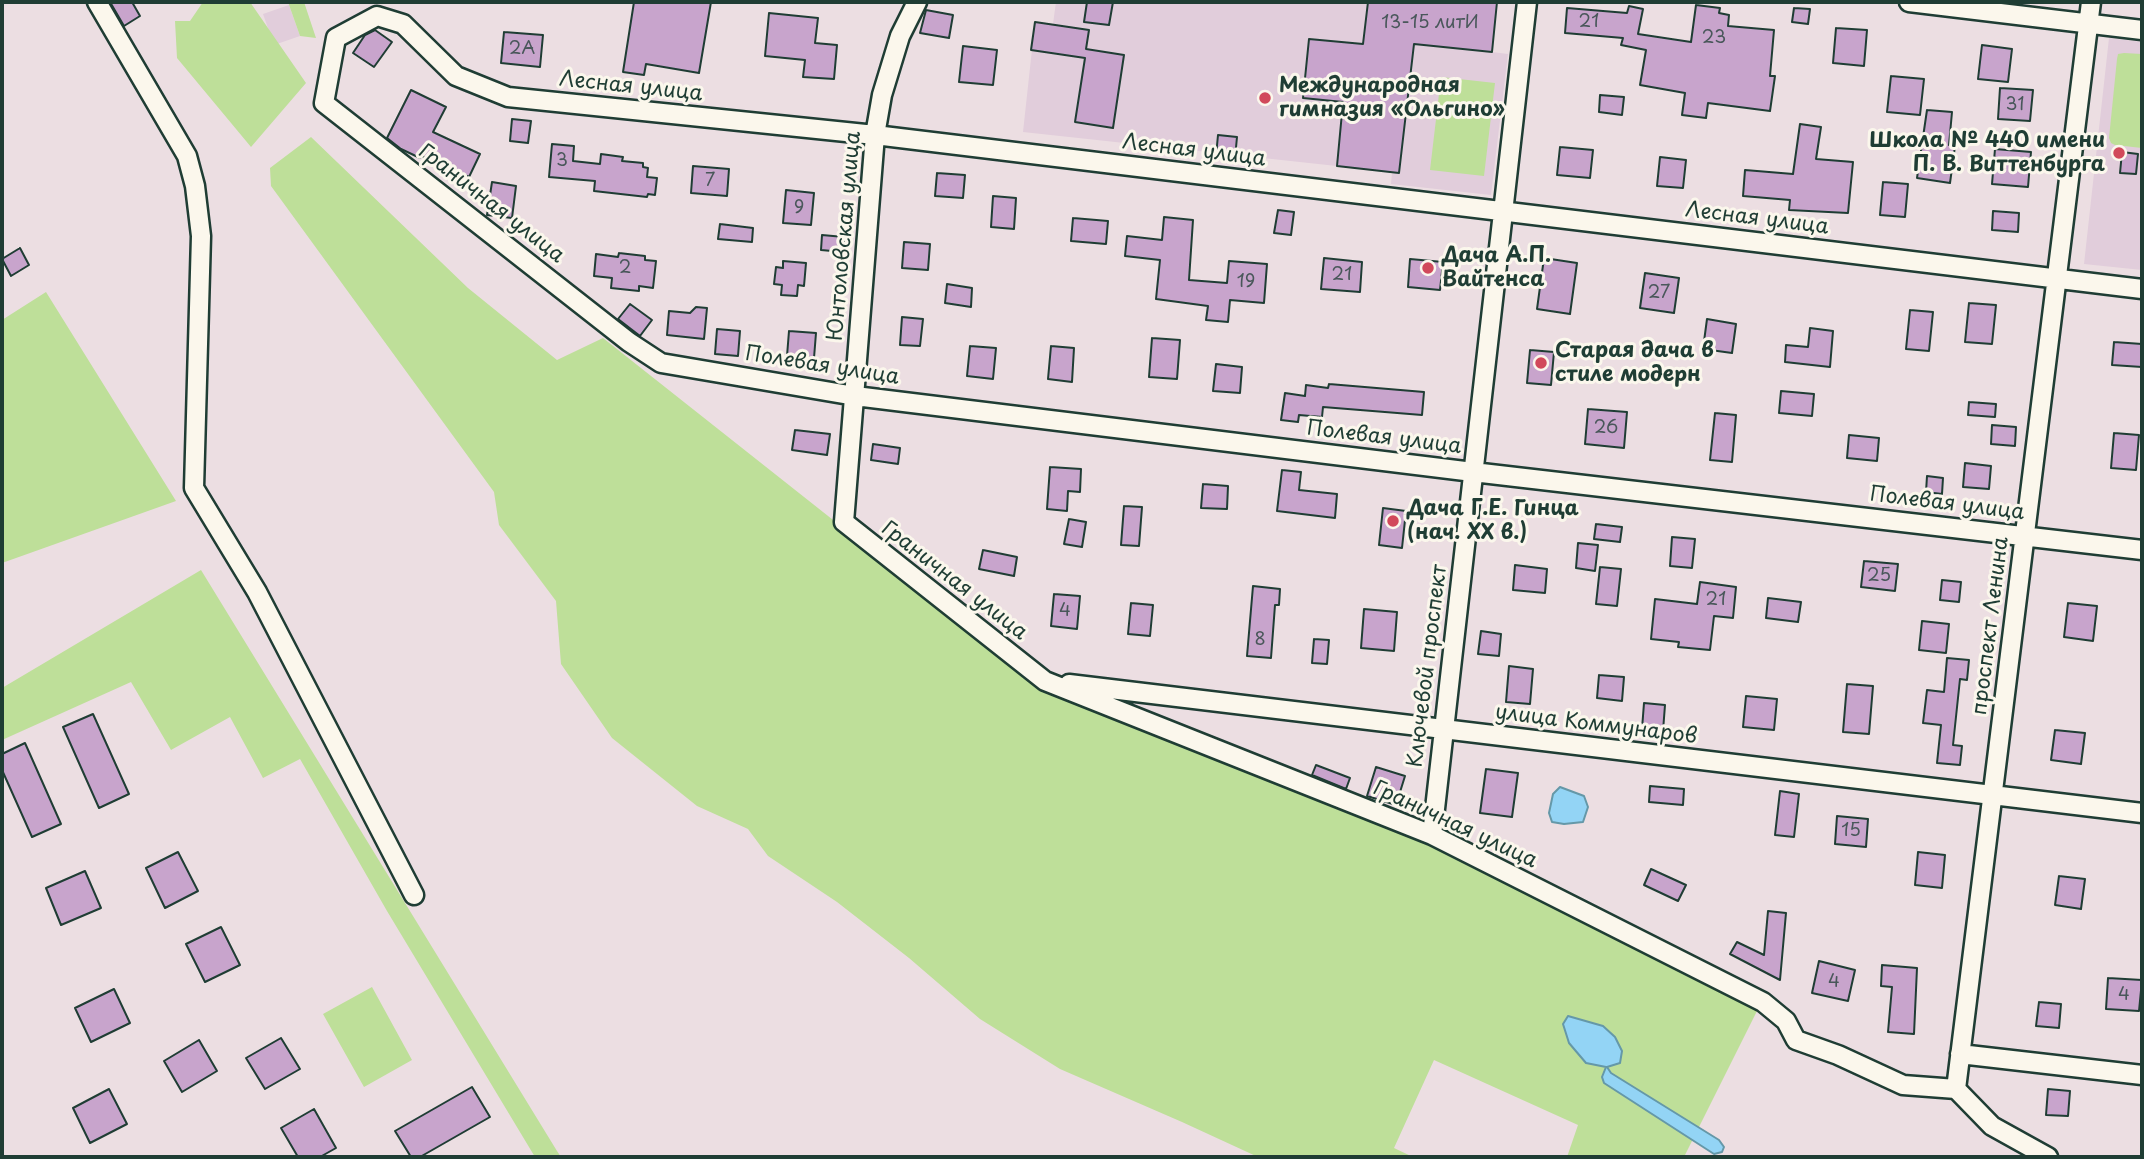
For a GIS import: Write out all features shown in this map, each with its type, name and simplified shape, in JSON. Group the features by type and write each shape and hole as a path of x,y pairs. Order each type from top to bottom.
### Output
{"street":[{"path":"97,2 187,156 195,186 201,236 194,488 257,592 414,895"},
{"name":"Юнтоловская улица","path":"844,522 875,135 882,95 900,36 917,2"},
{"name":"Ключевой проспект","path":"1432,835 1527,2"},
{"path":"1909,2 2142,30"},
{"name":"проспект Ленина","path":"1956,1089 2091,2"},
{"name":"Лесная улица","path":"324,103 336,38 377,16 403,24 456,76 508,97 875,135 2142,289"},
{"name":"Граничная улица","path":"324,103 629,342"},
{"name":"Полевая улица","path":"629,342 661,363 855,396 2142,550"},
{"name":"Граничная улица","path":"844,522 1045,681 1432,835 1763,1002 1786,1021 1796,1040 1838,1055 1903,1085 1956,1089"},
{"name":"улица Коммунаров","path":"1045,681 2142,813"},
{"path":"1960,1054 2142,1075"},
{"path":"1956,1089 1992,1126 2048,1157"}],"shaded area":[{"name":"Международная гимназия «Ольгино»","path":"1056,2 1496,2 1492,52 1508,54 1491,195 1391,184 1392,172 1023,132 1035,22 1053,24"},
{"path":"289,5 300,36 274,45 263,14"},
{"name":"Школа № 440 имени П. В. Виттенбурга","path":"2109,38 2142,42 2142,270 2084,264"}],"green space":[{"path":"203,2 250,2 306,83 251,147 177,58 175,21 190,21"},
{"path":"288,2 304,2 316,38 300,36"},
{"path":"2118,54 2142,54 2142,148 2115,145 2109,138 2117,59"},
{"path":"1441,77 1495,83 1484,176 1430,170"},
{"path":"311,137 468,288 557,360 603,338 1043,686 1429,843 1759,1007 1684,1157 1567,1157 1578,1125 1434,1060 1394,1148 1413,1157 1258,1157 1060,1069 980,1019 909,958 837,902 768,856 748,829 697,806 612,738 561,664 556,601 499,525 494,492 271,186 270,168"},
{"path":"46,292 176,501 2,563 2,320"},
{"path":"201,570 561,1157 535,1157 387,911 300,759 263,778 230,717 171,750 131,682 2,740 2,688"},
{"path":"372,987 412,1060 364,1087 323,1014"}],"water":[{"path":"1560,787 1584,796 1588,807 1583,822 1552,822 1549,813 1553,794"},
{"path":"1568,1016 1603,1026 1615,1037 1622,1051 1620,1063 1607,1067 1611,1073 1719,1140 1724,1147 1722,1152 1714,1154 1604,1083 1602,1077 1606,1067 1586,1063 1569,1043 1563,1024"}],"building":[{"path":"110,2 132,2 140,16 124,26"},
{"path":"634,2 711,2 699,73 646,64 644,75 623,72"},
{"path":"1087,2 1113,2 1109,25 1084,22"},
{"path":"1368,2 1497,2 1492,52 1414,44 1399,173 1337,166 1343,102 1303,98 1309,39 1363,44"},
{"path":"1696,5 1720,8 1719,13 1729,15 1728,26 1774,30 1770,76 1775,76 1770,111 1708,103 1706,118 1682,115 1685,93 1640,85 1646,50 1621,45 1623,38 1565,33 1567,8 1627,13 1629,6 1643,9 1638,34 1691,42"},
{"path":"1794,8 1810,9 1808,24 1792,22"},
{"path":"926,10 953,15 949,38 920,33"},
{"path":"769,13 818,18 815,43 837,45 834,79 803,77 805,60 765,56"},
{"path":"1035,22 1089,30 1086,49 1124,55 1113,128 1075,122 1085,58 1031,50"},
{"path":"1836,28 1867,30 1864,66 1833,63"},
{"path":"375,30 392,42 374,67 353,53 365,35"},
{"path":"504,32 543,35 540,67 501,63"},
{"path":"1982,45 2012,49 2008,82 1978,79"},
{"path":"963,46 997,50 993,85 959,82"},
{"path":"1891,76 1924,79 1920,115 1887,112"},
{"path":"2000,88 2033,90 2030,121 1998,119"},
{"path":"411,90 446,107 433,132 480,154 469,177 401,149 387,138"},
{"path":"1600,95 1624,97 1622,115 1599,112"},
{"path":"1927,110 1952,112 1949,145 1955,146 1950,183 1917,178"},
{"path":"512,119 531,121 528,143 510,141"},
{"path":"1800,124 1821,127 1816,159 1853,162 1848,213 1789,210 1790,200 1743,196 1745,170 1793,174"},
{"path":"1218,135 1237,137 1235,158 1216,156"},
{"path":"552,144 574,146 573,161 600,164 601,154 623,157 622,161 643,163 643,167 648,168 647,177 657,178 655,195 648,194 647,197 594,191 595,181 549,177"},
{"path":"1560,147 1593,150 1590,178 1557,175"},
{"path":"1995,149 2031,152 2028,187 1992,184"},
{"path":"2122,152 2138,154 2136,174 2120,173"},
{"path":"1660,157 1686,160 1683,188 1657,186"},
{"path":"693,166 729,169 727,196 691,193"},
{"path":"937,173 965,175 963,198 935,196"},
{"path":"492,182 516,186 512,218 487,215"},
{"path":"1883,182 1908,184 1905,217 1880,215"},
{"path":"786,190 814,193 811,225 783,223"},
{"path":"993,196 1016,198 1014,229 991,227"},
{"path":"1278,210 1294,212 1291,235 1274,233"},
{"path":"1993,211 2019,213 2018,232 1992,230"},
{"path":"1164,217 1193,220 1189,280 1227,283 1229,261 1267,264 1264,303 1230,300 1228,322 1206,320 1208,306 1156,299 1160,260 1125,256 1127,236 1162,240"},
{"path":"1073,218 1108,221 1106,244 1071,241"},
{"path":"720,224 753,228 752,242 718,239"},
{"path":"822,235 844,237 843,252 821,250"},
{"path":"904,242 930,244 928,270 902,268"},
{"path":"20,248 29,265 11,276 2,259"},
{"path":"619,253 645,256 645,260 656,261 653,288 639,286 639,291 611,288 612,278 594,276 596,254 618,257"},
{"path":"1324,258 1362,262 1360,292 1321,289"},
{"path":"1544,258 1577,263 1570,314 1537,309"},
{"path":"1410,259 1443,262 1440,290 1408,287"},
{"path":"783,261 806,263 804,286 798,285 797,296 781,295 782,285 774,284 776,267 783,268"},
{"path":"1645,273 1679,278 1674,313 1640,308"},
{"path":"947,284 972,288 971,307 945,303"},
{"path":"1969,303 1996,305 1992,344 1965,342"},
{"path":"630,304 652,320 640,336 618,319"},
{"path":"696,307 707,308 704,339 667,335 669,311 690,313"},
{"path":"1910,310 1933,312 1929,351 1906,349"},
{"path":"902,317 923,319 920,346 900,345"},
{"path":"1707,319 1736,324 1732,353 1703,349"},
{"path":"1810,328 1833,331 1830,367 1785,362 1786,345 1808,347"},
{"path":"717,329 740,331 738,356 715,354"},
{"path":"789,331 816,333 814,358 787,356"},
{"path":"1152,338 1180,340 1177,379 1149,377"},
{"path":"2114,342 2142,344 2142,367 2112,365"},
{"path":"970,346 996,348 993,379 967,376"},
{"path":"1051,346 1074,348 1072,382 1048,379"},
{"path":"1530,350 1554,352 1551,385 1527,383"},
{"path":"1216,364 1242,367 1240,393 1213,391"},
{"path":"1329,384 1424,392 1422,415 1323,407 1322,417 1299,415 1298,422 1281,420 1285,393 1305,396 1306,385 1328,388"},
{"path":"1781,391 1814,394 1812,416 1779,413"},
{"path":"1969,402 1996,404 1995,417 1968,415"},
{"path":"1588,409 1627,412 1624,448 1585,444"},
{"path":"1715,413 1736,415 1732,462 1710,460"},
{"path":"1992,425 2016,427 2015,446 1991,444"},
{"path":"795,430 830,434 827,455 792,450"},
{"path":"2114,433 2139,435 2136,470 2111,468"},
{"path":"1849,435 1879,438 1877,461 1847,458"},
{"path":"873,444 900,448 898,464 871,460"},
{"path":"1965,463 1991,466 1989,489 1963,487"},
{"path":"1050,467 1081,469 1080,492 1068,491 1067,511 1047,509"},
{"path":"1282,470 1301,472 1299,490 1337,494 1335,518 1277,511"},
{"path":"1927,476 1943,478 1942,494 1926,492"},
{"path":"1203,484 1228,486 1227,509 1201,508"},
{"path":"1124,506 1142,507 1139,546 1121,545"},
{"path":"1383,508 1406,511 1402,548 1379,545"},
{"path":"1069,519 1086,522 1082,547 1064,544"},
{"path":"1596,524 1622,527 1620,542 1594,539"},
{"path":"1672,537 1695,539 1692,568 1670,566"},
{"path":"1578,543 1598,545 1595,571 1576,568"},
{"path":"983,550 1017,557 1014,576 979,569"},
{"path":"1864,561 1898,564 1895,591 1861,587"},
{"path":"1515,565 1547,569 1545,593 1513,590"},
{"path":"1600,567 1621,569 1617,606 1596,604"},
{"path":"1942,580 1961,582 1959,602 1940,600"},
{"path":"1700,582 1736,587 1733,618 1714,616 1710,650 1678,647 1679,642 1651,639 1655,599 1697,604"},
{"path":"1253,586 1280,589 1279,605 1275,605 1271,658 1247,656"},
{"path":"1054,594 1080,596 1077,629 1051,626"},
{"path":"1768,598 1801,602 1798,622 1766,618"},
{"path":"1131,603 1153,605 1150,636 1128,634"},
{"path":"2068,603 2097,606 2093,641 2064,637"},
{"path":"1364,609 1397,612 1394,651 1361,648"},
{"path":"1922,621 1949,624 1946,653 1919,650"},
{"path":"1481,631 1501,634 1499,656 1478,654"},
{"path":"1314,639 1329,640 1327,664 1312,663"},
{"path":"1947,658 1969,660 1967,680 1960,679 1953,745 1962,746 1960,765 1937,763 1941,725 1923,723 1927,690 1944,692"},
{"path":"1509,666 1533,669 1530,704 1506,702"},
{"path":"1599,675 1624,677 1622,701 1597,698"},
{"path":"1847,684 1873,686 1869,734 1843,732"},
{"path":"1746,696 1777,699 1774,730 1743,727"},
{"path":"1644,703 1665,705 1663,731 1642,729"},
{"path":"93,714 129,794 99,808 63,727"},
{"path":"2055,730 2085,733 2081,764 2051,760"},
{"path":"25,743 61,824 32,837 2,770 2,754"},
{"path":"1316,765 1350,778 1346,789 1312,775"},
{"path":"1376,767 1405,776 1396,805 1367,796"},
{"path":"1486,769 1518,773 1512,817 1480,813"},
{"path":"1650,786 1684,789 1683,805 1649,802"},
{"path":"1780,791 1799,794 1794,837 1775,835"},
{"path":"1837,816 1868,819 1866,847 1835,844"},
{"path":"178,852 198,891 165,908 146,868"},
{"path":"1918,852 1945,855 1942,888 1915,885"},
{"path":"1651,869 1686,885 1678,901 1644,885"},
{"path":"85,871 101,908 61,925 46,888"},
{"path":"2059,876 2085,879 2081,909 2055,905"},
{"path":"1768,911 1786,913 1780,980 1730,954 1737,942 1764,955"},
{"path":"221,927 240,965 205,982 186,944"},
{"path":"1819,961 1855,970 1848,1001 1812,993"},
{"path":"1882,965 1917,968 1914,1034 1888,1032 1892,987 1881,986"},
{"path":"2108,978 2142,980 2139,1011 2106,1009"},
{"path":"114,989 130,1023 91,1042 75,1008"},
{"path":"2039,1002 2061,1004 2059,1028 2036,1026"},
{"path":"281,1038 300,1069 265,1089 246,1058"},
{"path":"199,1040 217,1071 182,1092 164,1061"},
{"path":"472,1087 490,1117 420,1157 411,1157 395,1131"},
{"path":"109,1089 127,1124 90,1143 73,1108"},
{"path":"2048,1089 2070,1091 2068,1116 2046,1115"},
{"path":"314,1109 336,1148 320,1157 298,1157 281,1128"}],"place":[{"name":"Международная гимназия «Ольгино»","path":"1265,98"},
{"name":"Школа № 440 имени П. В. Виттенбурга","path":"2119,153"},
{"name":"Дача А.П. Вайтенса","path":"1428,268"},
{"name":"Старая дача в стиле модерн","path":"1541,363"},
{"name":"Дача Г.Е. Гинца (нач. XX в.)","path":"1393,521"}]}
